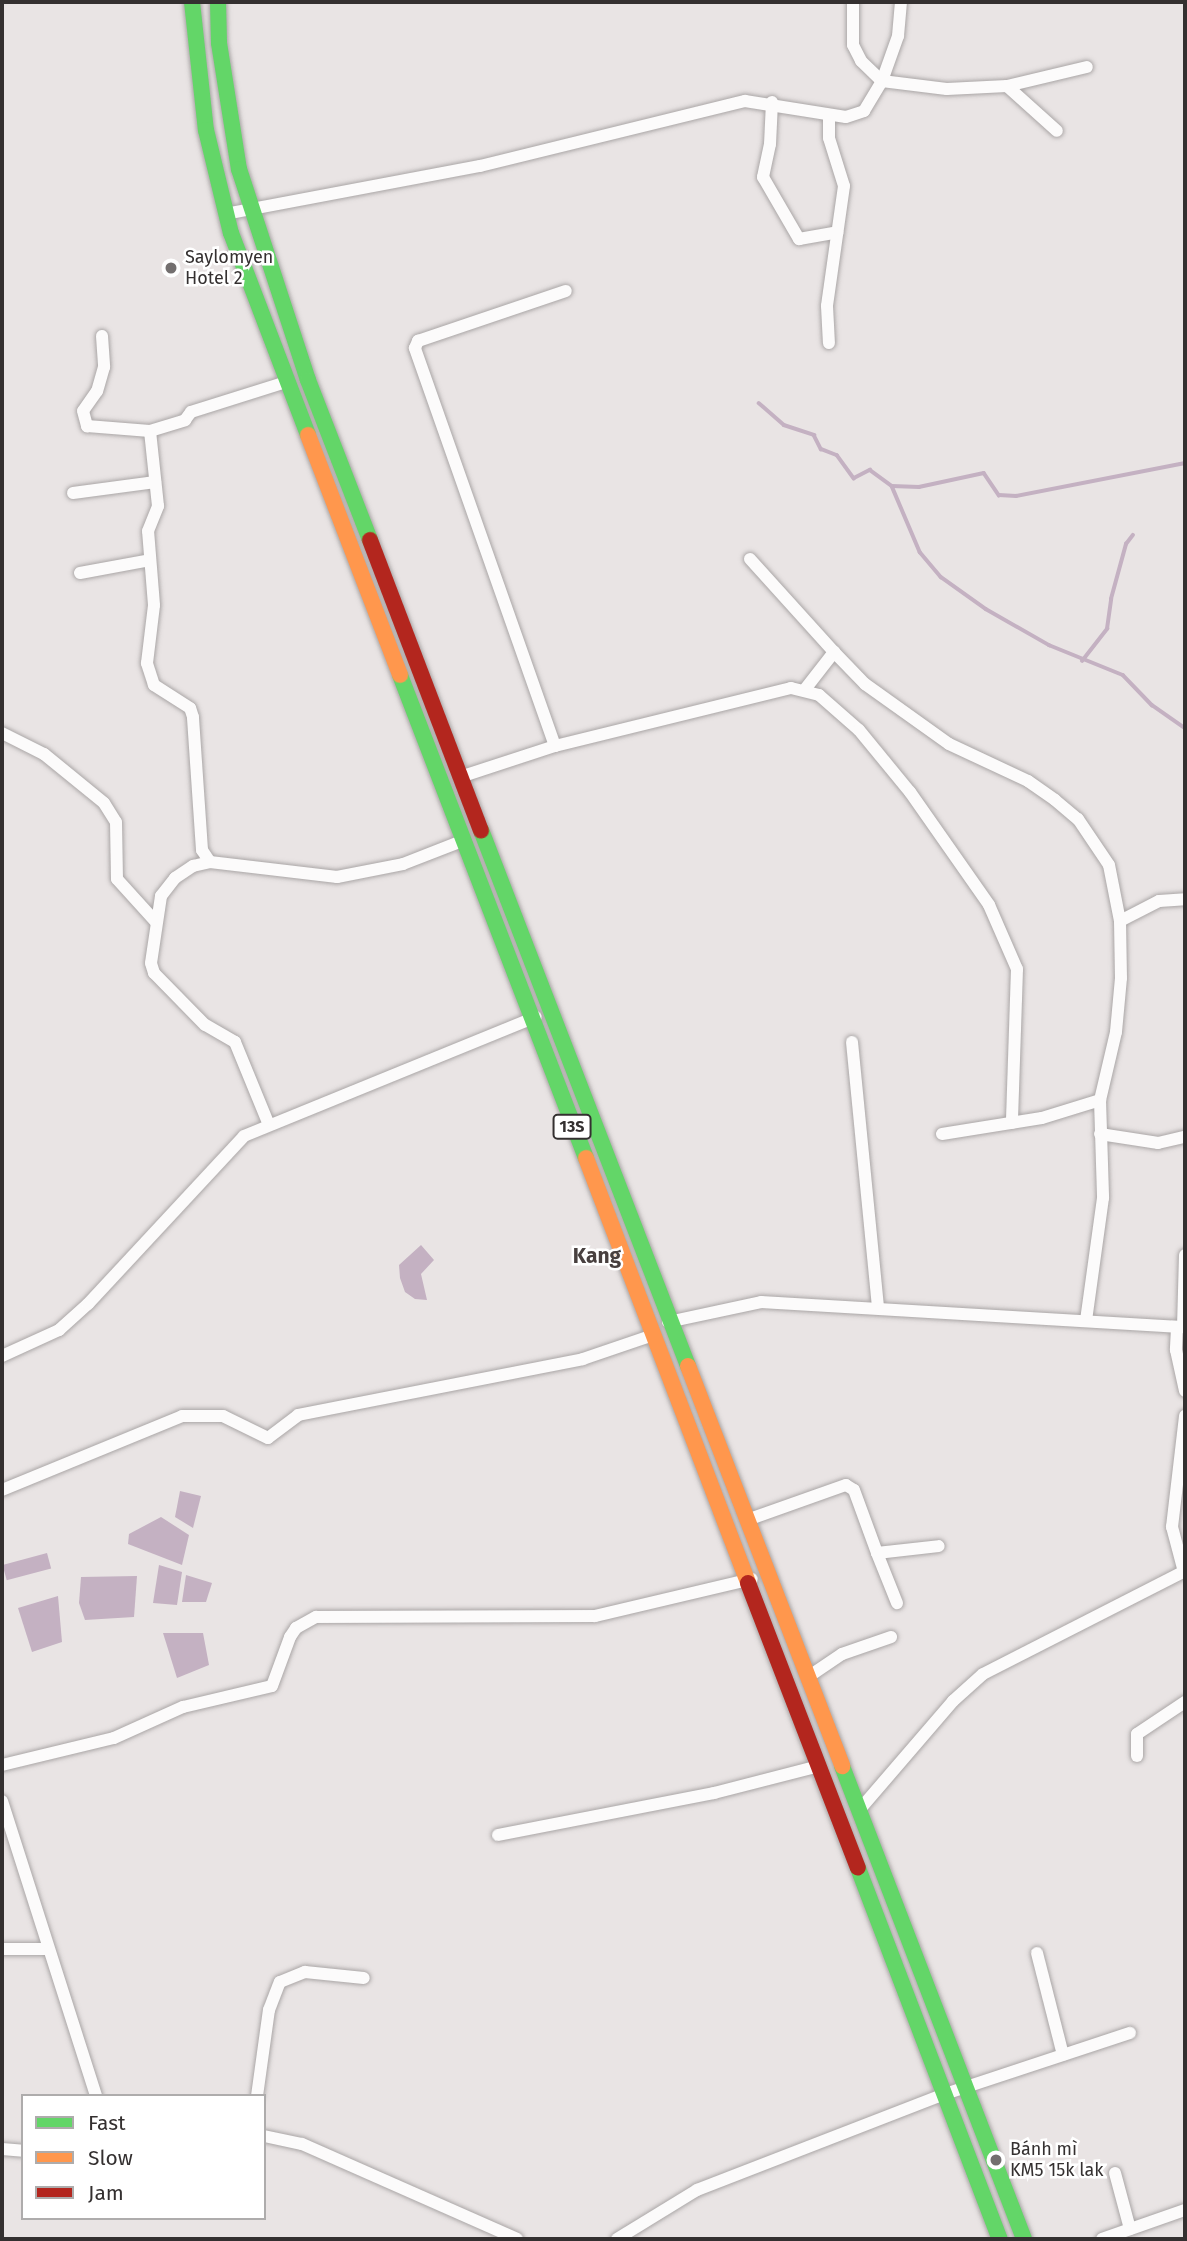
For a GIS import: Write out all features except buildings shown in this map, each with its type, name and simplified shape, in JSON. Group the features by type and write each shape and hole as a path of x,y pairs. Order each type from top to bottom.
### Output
{"highway":[{"name":"13S","path":"192,2 205,130 225,214 286,382 532,1019 649,1333 748,1580 1000,2239"},
{"name":"13S","path":"218,2 230,123 249,209 354,496 463,776 668,1322 861,1808 964,2088 1024,2239"},
{"path":"333,503 354,496"}],"street":[{"path":"853,2 853,45 861,61 882,81 947,89 1007,86 1087,67"},
{"path":"225,214 480,166 745,101 772,102 829,117 864,111 882,81 898,36 901,2"},
{"path":"1007,86 1058,131"},
{"path":"772,102 770,144 763,177 799,239 837,232"},
{"path":"829,117 829,138 844,186 827,306 830,343"},
{"path":"555,746 415,348 418,341 566,292"},
{"path":"102,336 104,367 97,391 83,411 87,426 150,431 185,420 191,412 286,382"},
{"path":"150,431 158,506 148,531 154,605 149,677 154,685 190,708 198,753 202,850 210,862"},
{"path":"73,493 155,482"},
{"path":"751,559 865,684 948,744 1028,781 1078,819 1109,865 1120,921 1116,1032 1100,1100 1103,1198 1086,1321"},
{"path":"80,573 150,560"},
{"path":"806,688 835,652"},
{"path":"463,776 555,746 791,688 806,688 859,730 910,792 989,905 1017,969 1012,1123"},
{"path":"2,733 44,754 104,803 116,822 117,878 156,922"},
{"path":"269,1125 235,1042 205,1026 154,973 150,963 161,896 175,878 193,866 210,862 337,877 403,864 463,841"},
{"path":"1120,921 1159,901 1185,899"},
{"path":"2,1356 59,1329 88,1304 238,1140 551,1011"},
{"path":"852,1042 878,1307"},
{"path":"942,1134 1012,1123 1100,1100"},
{"path":"1100,1134 1158,1143 1185,1138"},
{"path":"1185,1255 1182,1327 1177,1362 1185,1391"},
{"path":"2,1490 182,1416 223,1416 268,1437 286,1429 299,1415 583,1359 649,1333 668,1322 761,1302 1182,1327"},
{"path":"861,1808 953,1701 983,1674 1011,1656 1184,1572 1172,1527 1185,1416"},
{"path":"747,1520 846,1485 854,1490 897,1603"},
{"path":"877,1553 939,1546"},
{"path":"2,1765 114,1738 183,1707 272,1686 290,1637 296,1628 316,1617 595,1616 770,1574"},
{"path":"808,1677 842,1654 891,1637"},
{"path":"1136,1756 1137,1734 1185,1702"},
{"path":"498,1835 714,1793 819,1766"},
{"path":"2,1801 95,2094"},
{"path":"2,1949 48,1950"},
{"path":"1037,1953 1063,2055"},
{"path":"257,2094 266,2023 280,1982 305,1972 364,1978"},
{"path":"617,2239 697,2190 943,2095 1130,2033"},
{"path":"266,2136 302,2144 517,2239"},
{"path":"2,2149 21,2151"},
{"path":"1115,2173 1130,2229"},
{"path":"1102,2239 1185,2210"}],"shaded area":[{"path":"421,1245 434,1260 421,1274 427,1300 415,1299 405,1292 400,1278 399,1265"},
{"path":"180,1491 201,1496 193,1528 175,1517"},
{"path":"161,1517 189,1535 182,1565 128,1544 129,1534"},
{"path":"47,1553 51,1568 7,1580 3,1565"},
{"path":"159,1565 182,1572 177,1605 153,1603"},
{"path":"186,1575 212,1583 206,1602 182,1602"},
{"path":"137,1576 134,1617 85,1620 79,1603 81,1577"},
{"path":"58,1596 62,1642 32,1652 18,1608"},
{"path":"163,1633 203,1633 209,1665 177,1678"}],"waterway":[{"path":"759,403 784,425 814,435 821,449 837,455 854,478 870,470 892,486 919,487 984,473 999,495 1016,496 1185,463"},
{"path":"892,486 920,552 941,577 986,609 1049,645 1123,675 1152,705 1185,728"},
{"path":"1082,661 1107,629 1111,599 1126,544 1133,535"}],"traffic: fast":[{"path":"192,2 206,130 231,233 308,435"},
{"path":"218,2 219,43 239,169 308,380 370,540"},
{"path":"400,675 586,1158"},
{"path":"481,830 688,1366"},
{"path":"842,1766 1024,2239"},
{"path":"858,1868 1000,2239"}],"traffic: slow":[{"path":"308,435 400,675"},
{"path":"586,1158 748,1583"},
{"path":"688,1366 842,1766"}],"traffic: jam":[{"path":"370,540 481,830"},
{"path":"748,1583 858,1868"}],"place":[{"name":"Saylomyen Hotel 2","path":"171,268"},
{"name":"Bánh mì KM5 15k lak","path":"996,2160"}],"district":[{"name":"Kang","path":"597,1256"}]}
